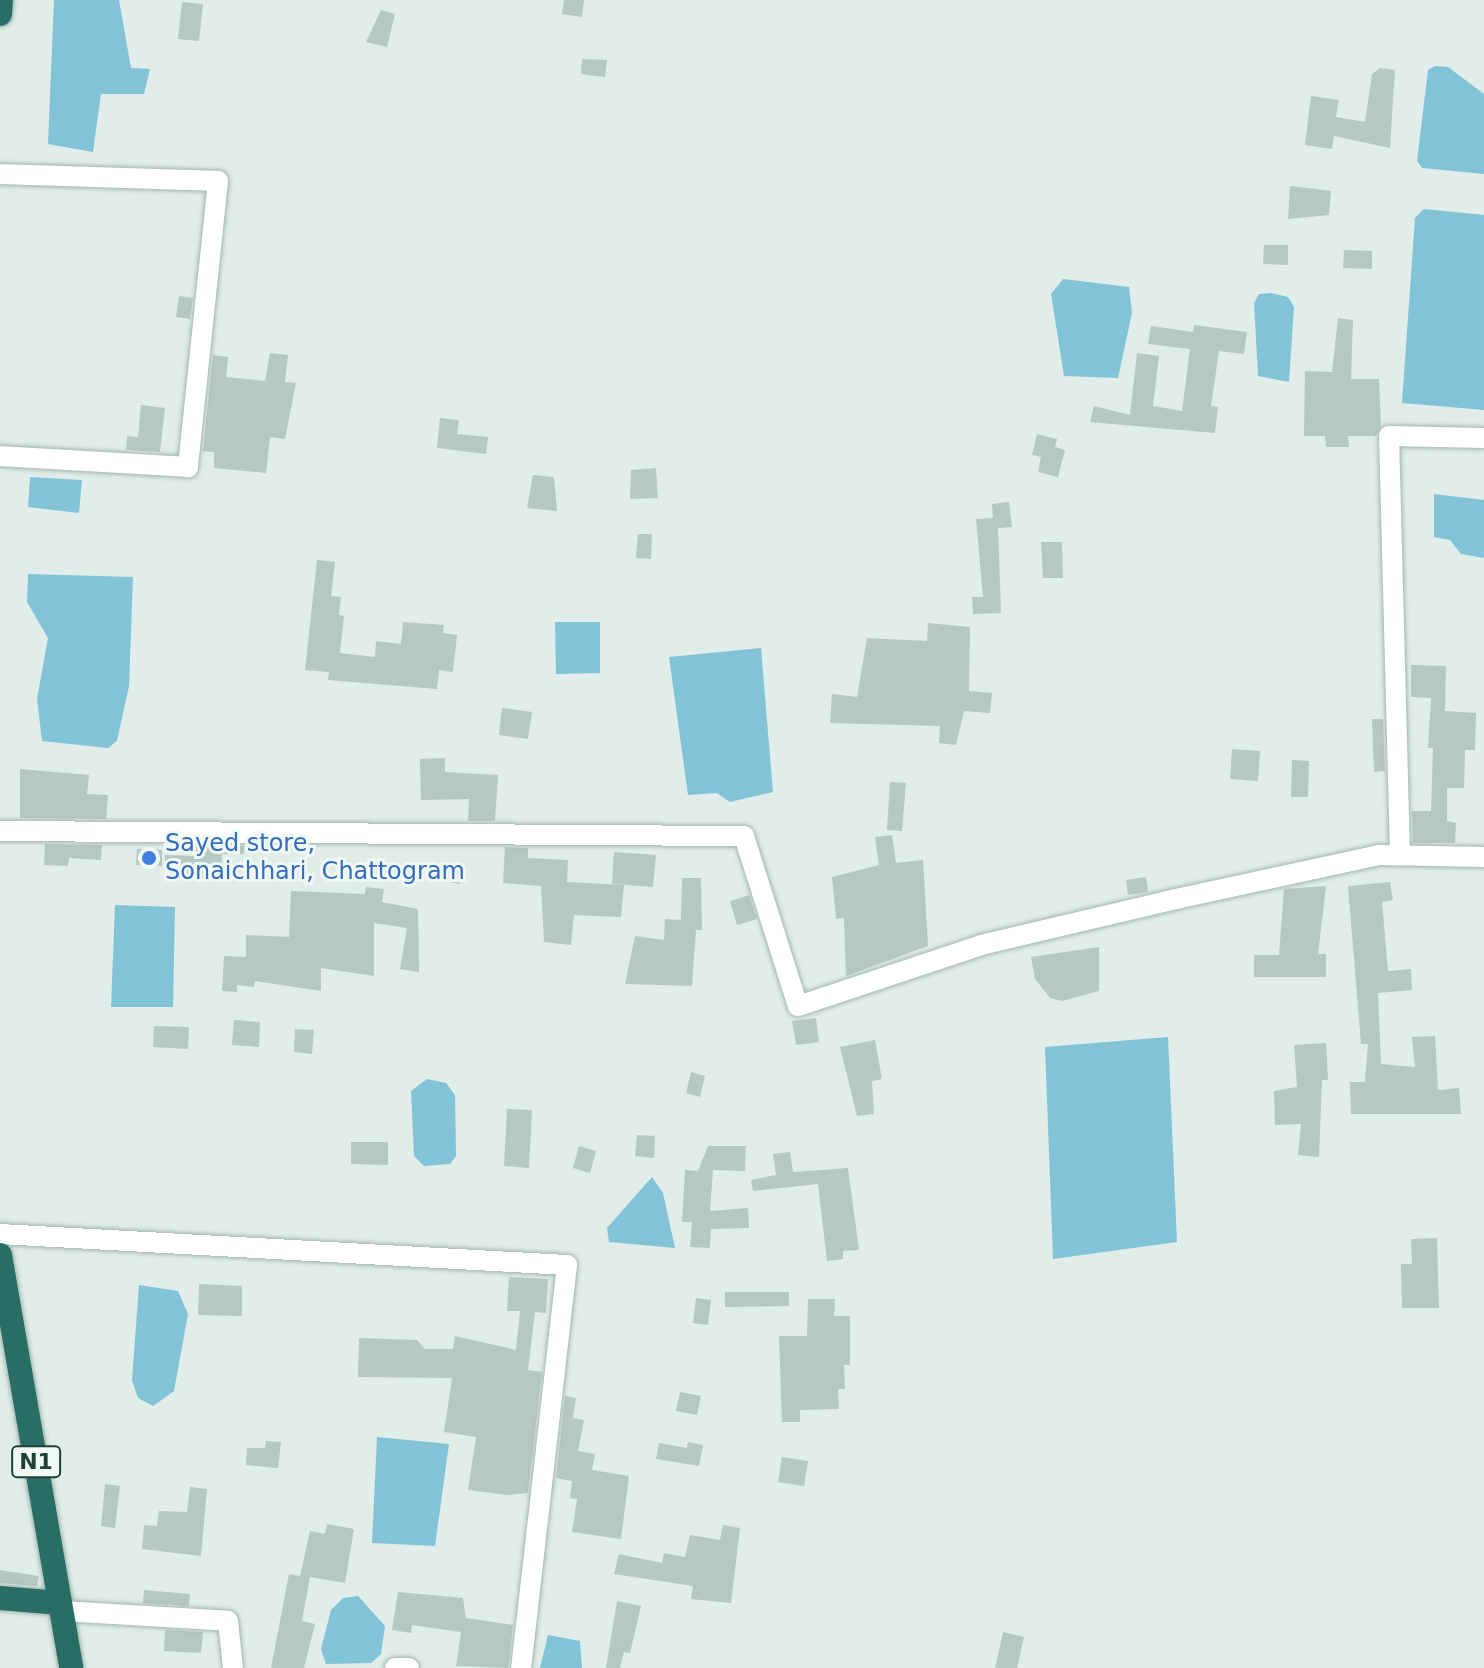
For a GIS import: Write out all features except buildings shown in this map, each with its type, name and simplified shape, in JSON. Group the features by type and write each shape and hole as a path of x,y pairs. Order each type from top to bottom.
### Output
{"highway":[{"path":"0,14 1,0"},
{"name":"N1","path":"0,1255 71,1668"},
{"path":"0,1598 61,1607"}],"street":[{"path":"0,174 218,181 188,467 0,456"},
{"path":"1400,855 1389,436 1484,438"},
{"path":"0,831 744,836 798,1006 981,945 1400,855 1484,857"},
{"path":"0,1234 567,1265 521,1668"},
{"path":"61,1607 228,1621 233,1668"},
{"path":"395,1668 409,1668"}],"water":[{"path":"54,0 119,0 131,68 150,69 144,94 101,94 93,152 48,144"},
{"path":"1435,66 1448,67 1484,94 1484,174 1422,168 1417,161 1428,70"},
{"path":"1424,209 1484,215 1484,410 1402,403 1415,218"},
{"path":"1063,279 1129,287 1132,313 1118,378 1064,376 1051,294"},
{"path":"1259,294 1288,297 1294,307 1289,382 1258,376 1254,303"},
{"path":"30,477 82,480 79,513 28,507"},
{"path":"1434,494 1484,500 1484,558 1461,554 1450,540 1434,537"},
{"path":"28,574 133,577 129,686 117,741 108,748 42,741 37,699 48,638 27,602"},
{"path":"555,622 600,622 600,673 556,674"},
{"path":"761,648 773,792 730,802 717,793 688,795 669,657"},
{"path":"115,905 175,907 173,1007 111,1007"},
{"path":"1168,1037 1177,1242 1053,1259 1045,1047"},
{"path":"427,1079 446,1083 455,1095 456,1156 450,1164 424,1166 414,1156 411,1091"},
{"path":"652,1177 663,1193 675,1248 609,1242 607,1228"},
{"path":"139,1285 178,1291 188,1314 174,1391 153,1406 138,1398 132,1380"},
{"path":"377,1437 449,1444 435,1546 372,1543"},
{"path":"358,1596 385,1626 381,1654 371,1663 326,1664 321,1649 331,1610 343,1598"},
{"path":"548,1635 580,1641 582,1668 540,1668"}],"place":[{"name":"Sayed store, Sonaichhari, Chattogram","path":"149,858"}]}
